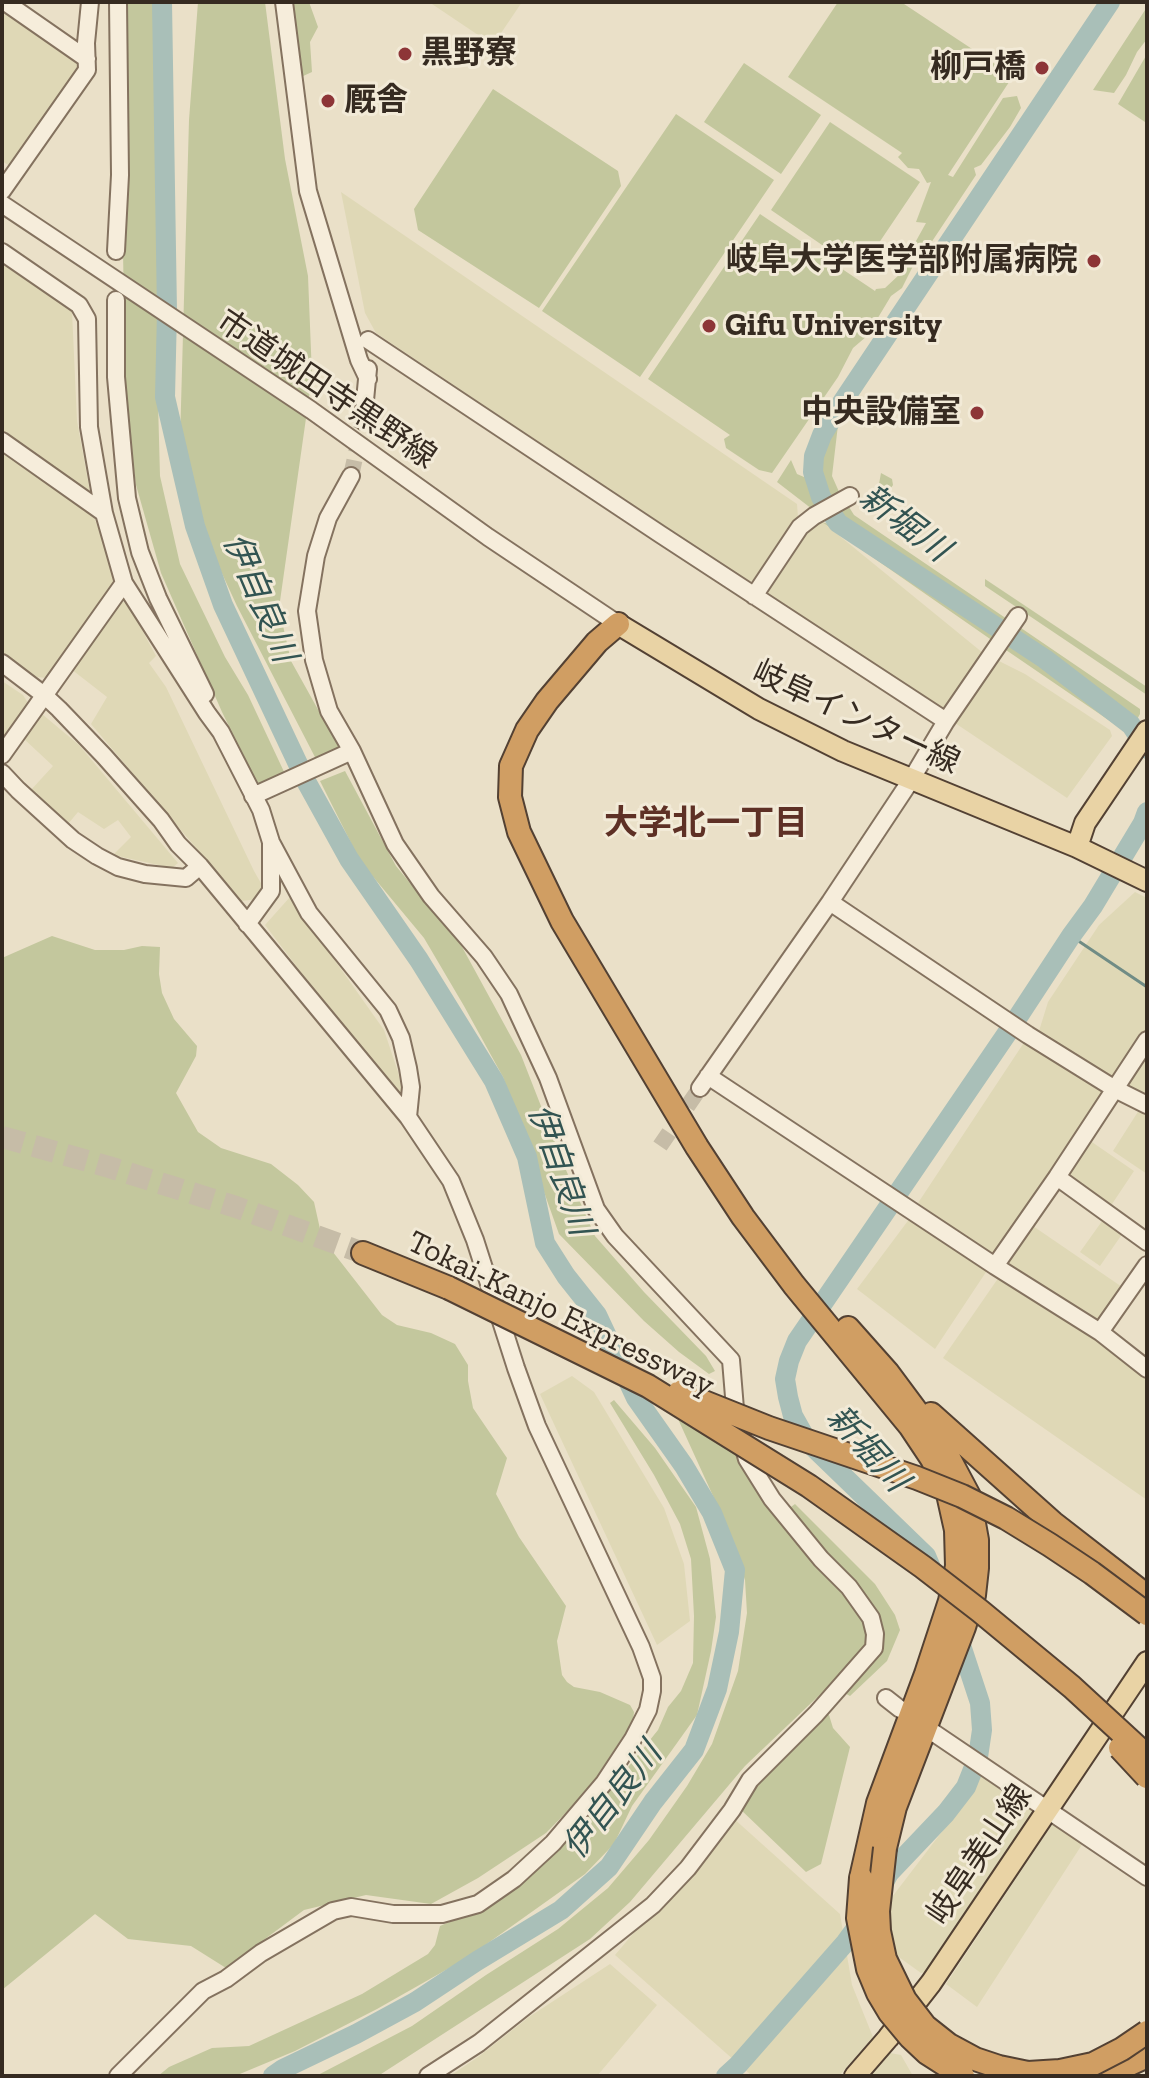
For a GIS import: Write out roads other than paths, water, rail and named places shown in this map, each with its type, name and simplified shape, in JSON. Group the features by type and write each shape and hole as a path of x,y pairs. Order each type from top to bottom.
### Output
{"highway":[{"path":"618,624 597,642 547,701 527,730 511,766 510,797 519,832 562,921 697,1147 743,1217 836,1325 932,1459 948,1494 956,1530 957,1566 932,1682 885,1848 878,1911 885,1959 905,2000 925,2026 949,2045 999,2067 1028,2073 1060,2071 1093,2064 1147,2032"},
{"name":"Tokai-Kanjo Expressway","path":"363,1253 449,1288 600,1361 683,1406 809,1486 977,1603 1147,1756"},
{"path":"836,1325 1053,1523 1147,1596"},
{"path":"600,1361 769,1428 962,1496 1050,1545 1147,1614"},
{"path":"888,1373 943,1447 969,1496 977,1540 977,1603 932,1682 878,1803 861,1878 858,1918 868,1969 890,2013 927,2053 963,2076"},
{"path":"977,1603 1147,1777"},
{"path":"1104,2076 1147,2056"}],"main road":[{"name":"岐阜インター線","path":"618,624 759,709 843,751 1077,847"},
{"path":"1139,877 1077,847 1097,829 1140,757 1147,731"},
{"name":"岐阜美山線","path":"855,2076 931,1983 1147,1662"}],"street":[{"path":"5,2 87,59"},
{"path":"4,185 87,70 90,2"},
{"path":"116,251 120,175 118,2"},
{"path":"284,2 308,191 359,360 368,379"},
{"name":"市道城田寺黒野線","path":"2,204 116,291 311,410 488,537 618,624"},
{"path":"2,252 79,305 87,319 89,427 104,513 124,583 258,794 271,842 309,913 388,1010 401,1038 408,1068 411,1087 408,1117"},
{"path":"116,291 116,377 127,498 140,552 158,598 221,732"},
{"path":"363,421 368,379 368,340 946,721"},
{"path":"2,441 104,513"},
{"path":"351,476 328,518 316,556 307,611 314,660 329,711 348,753 395,844 431,896 484,957 509,994 548,1078 596,1209 615,1236 731,1360 736,1421 747,1459 772,1499 821,1559 849,1587 871,1618 875,1634 874,1648 816,1714 750,1780 732,1810 688,1868 653,1905 479,2043 428,2076"},
{"path":"754,596 800,527 850,496"},
{"path":"2,755 124,583"},
{"path":"1018,616 946,721 830,902 704,1082 1100,1332 1147,1369"},
{"path":"2,663 44,695 161,820 408,1117 451,1181 475,1240 537,1426 641,1647 652,1678 648,1710 604,1783 553,1843 514,1879 478,1904 442,1914 393,1914 351,1907 333,1911 203,1991 118,2076"},
{"path":"258,794 348,753"},
{"path":"2,773 73,840 118,867 145,874 186,878 200,866"},
{"path":"247,924 271,891 271,842"},
{"path":"830,902 1028,1035 1115,1089 1147,1105"},
{"path":"995,1266 1147,1040"},
{"path":"1057,1177 1147,1242"},
{"path":"1100,1332 1147,1265"},
{"path":"886,1698 900,1709"},
{"path":"934,1733 1147,1877"}],"waterway":[{"name":"伊自良川","path":"162,2 167,312 165,397 195,526 223,605 307,783 349,859 419,960 494,1081 527,1157 545,1243 597,1315 636,1398 684,1466 712,1513 735,1570 729,1632 717,1689 694,1750 653,1802 609,1867 561,1910 415,2002 273,2076"},
{"name":"新堀川","path":"1110,2 839,407 822,435 814,456 813,472 821,497 838,523 1045,659 1131,725 1147,749"},
{"name":"新堀川","path":"934,1575 926,1556 807,1441 793,1416 788,1397 785,1379 789,1361 797,1341 1093,906 1147,812"},
{"path":"1071,936 1147,987"},
{"name":"新堀川","path":"881,1888 889,1873 946,1813 966,1787 978,1757 982,1730 980,1703 956,1630"},
{"name":"新堀川","path":"726,2076 846,1942 865,1916"}],"tunnel":[{"path":"351,476 363,421"},
{"path":"660,1146 700,1088"},
{"path":"2,1137 236,1207 363,1253"}],"place":[{"name":"黒野寮","path":"405,54"},
{"name":"柳戸橋","path":"1042,68"},
{"name":"厩舎","path":"328,101"},
{"name":"岐阜大学医学部附属病院","path":"1094,261"},
{"name":"Gifu University","path":"709,326"},
{"name":"中央設備室","path":"977,413"}],"district":[{"name":"大学北一丁目","path":"706,824"}]}
